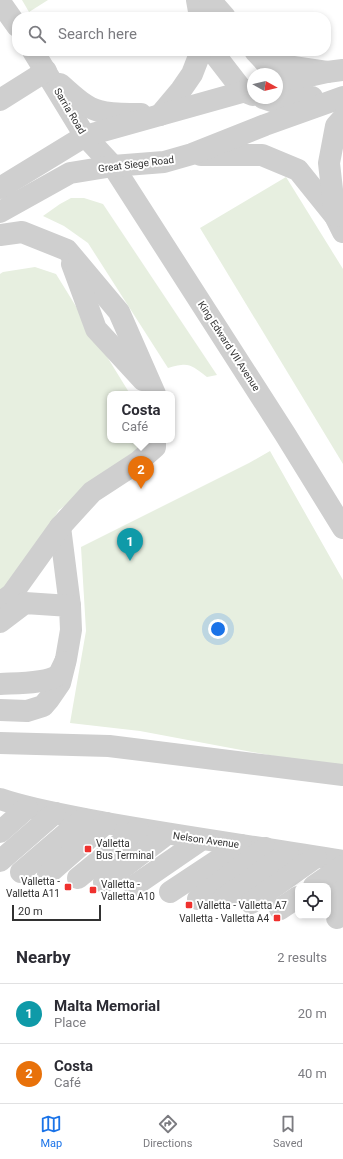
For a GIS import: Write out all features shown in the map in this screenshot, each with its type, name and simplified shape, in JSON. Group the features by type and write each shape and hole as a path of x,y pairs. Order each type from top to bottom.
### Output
{"street":[{"path":"197,0 199,12"},
{"path":"210,0 221,12"},
{"path":"0,2 12,19"},
{"name":"Sarria Road","path":"36,56 85,136 113,166"},
{"path":"160,115 192,74 198,56"},
{"path":"217,56 247,87"},
{"path":"260,56 266,62 335,71"},
{"path":"0,100 46,71"},
{"name":"Sarria Road","path":"46,71 80,101 99,111 119,114 160,115"},
{"path":"283,81 335,71"},
{"path":"283,102 343,92"},
{"path":"0,188 85,136 160,115 247,94"},
{"name":"Great Siege Road","path":"0,212 70,173 113,166 164,162 192,154 265,125 343,98"},
{"path":"339,224 329,163 336,126 343,118"},
{"path":"192,154 262,155 298,170 339,224"},
{"name":"King Edward VII Avenue","path":"113,166 285,434 343,528"},
{"path":"0,235 22,232 67,250 119,312 154,391"},
{"path":"67,250 96,329 153,391"},
{"path":"0,603 12,594 60,527 92,492 138,462 155,446 155,443"},
{"path":"0,710 27,711 42,706 60,683 71,630 70,606 60,527"},
{"path":"0,622 25,603 70,606"},
{"path":"0,684 32,682 53,678 60,673 66,659"},
{"path":"0,697 24,698 48,691 60,683"},
{"path":"0,743 109,746 343,775"},
{"name":"Nelson Avenue","path":"0,799 27,808 138,829 343,861"},
{"path":"0,832 27,808"},
{"path":"0,861 55,813"},
{"path":"21,872 83,819"},
{"path":"48,874 106,823"},
{"path":"78,878 138,829"},
{"path":"104,882 167,834"},
{"path":"134,886 201,840"},
{"path":"170,892 242,845"},
{"path":"198,899 266,848"},
{"path":"223,899 288,853"},
{"path":"251,904 316,857"},
{"path":"318,883 343,866"},
{"path":"336,910 343,890"},
{"path":"280,909 295,899"}],"green space":[{"path":"22,0 48,0 29,12"},
{"path":"286,177 343,269 343,464 200,228"},
{"path":"71,198 84,198 103,204 217,375 207,377 189,365 168,368 88,243 64,226 43,216"},
{"path":"35,267 56,274 128,391 107,391 107,443 143,443 142,446 119,467 59,510 23,567 0,597 0,274 3,272"},
{"path":"270,451 343,580 343,769 140,731 70,723 86,631 81,547"}],"place":[{"name":"Costa","path":"141,489"},
{"name":"Malta Memorial","path":"130,561"},
{"name":"Valletta Bus Terminal","path":"88,849"},
{"name":"Valletta - Valletta A11","path":"68,887"},
{"name":"Valletta - Valletta A10","path":"93,890"},
{"name":"Valletta - Valletta A7","path":"189,905"},
{"name":"Valletta - Valletta A4","path":"277,918"}]}
